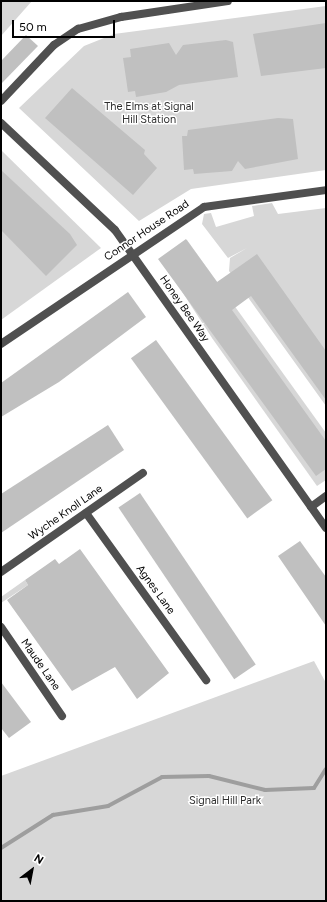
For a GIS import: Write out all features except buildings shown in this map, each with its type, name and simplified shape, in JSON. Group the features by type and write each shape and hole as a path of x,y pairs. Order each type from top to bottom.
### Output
{"street":[{"path":"1,101 54,45 78,29 121,17 228,1"},
{"name":"Honey Bee Way","path":"1,123 115,230 326,528"},
{"name":"Connor House Road","path":"1,344 132,254 204,207 326,190"},
{"name":"Wyche Knoll Lane","path":"1,572 143,473"},
{"path":"311,507 326,496"},
{"name":"Agnes Lane","path":"86,512 206,680"},
{"name":"Maude Lane","path":"1,627 62,716"}],"green space":[{"path":"1,1 32,1 1,36"},
{"name":"The Elms at Signal Hill Station","path":"326,6 326,170 191,189 139,221 19,108 84,46 114,34"},
{"path":"1,150 101,248 1,320"},
{"path":"272,203 278,214 326,208 326,406 229,271 230,258 247,248 228,258 202,224 204,214 211,213 216,227 254,216 252,206"},
{"path":"187,240 326,433 326,480 317,486 212,338 161,259"},
{"path":"25,580 28,585 1,603 1,597"},
{"name":"Signal Hill Park","path":"314,661 326,683 326,901 1,901 1,776"}],"waterway":[{"path":"1,848 53,815 108,806 162,777 209,776 265,790 314,788 326,769"}]}
